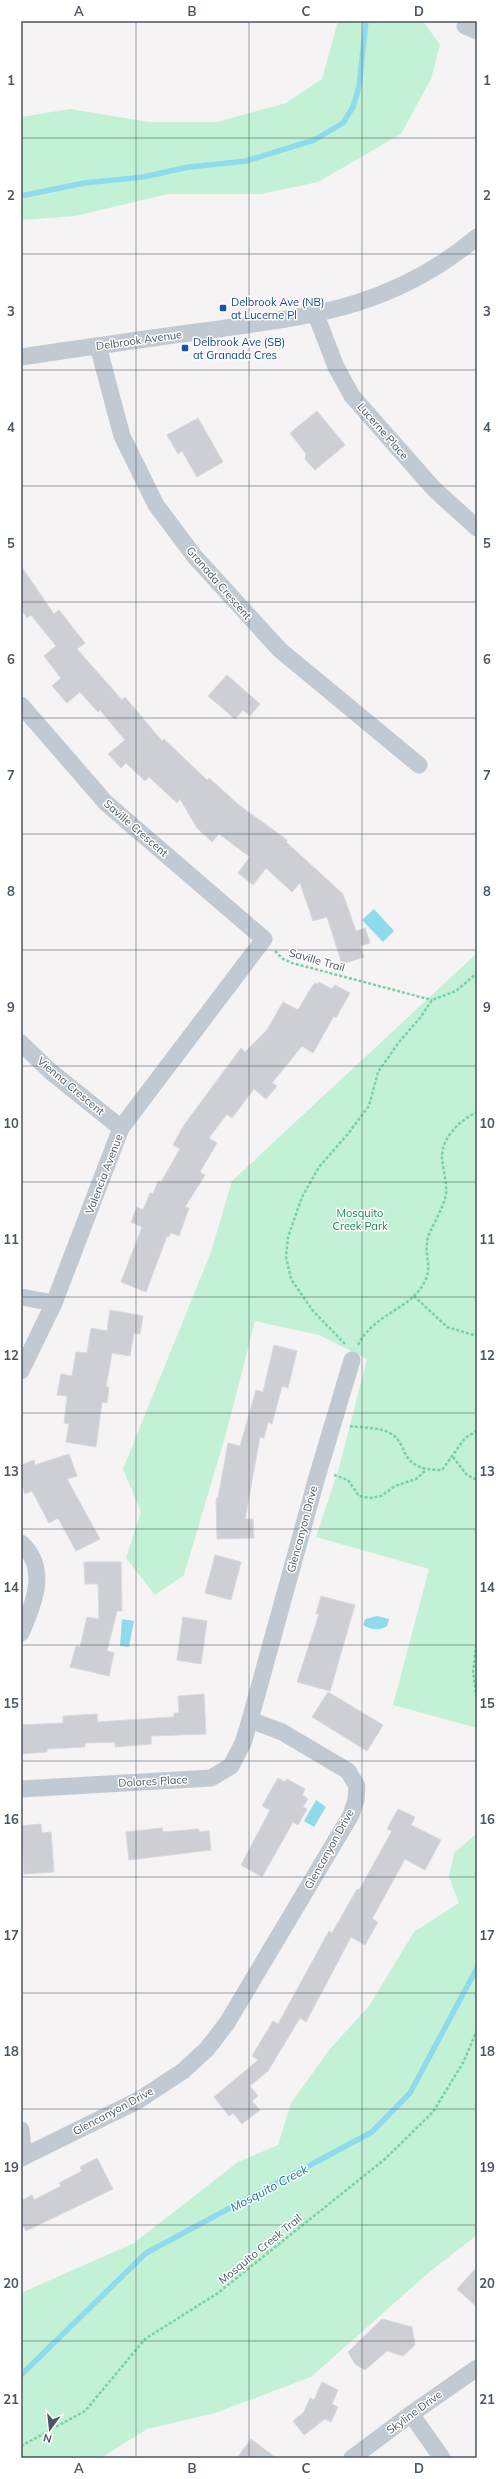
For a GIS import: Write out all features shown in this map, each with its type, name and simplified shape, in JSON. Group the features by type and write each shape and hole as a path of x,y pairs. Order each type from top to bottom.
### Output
{"street":[{"name":"Delbrook Avenue","path":"21,356 316,315 365,301 408,283 452,258 477,237"},
{"name":"Lucerne Place","path":"316,315 336,367 352,396 434,489 477,528"},
{"name":"Granada Crescent","path":"98,346 122,436 156,505 195,557 280,650 419,764"},
{"name":"Saville Crescent","path":"21,705 106,803 264,940"},
{"name":"Valencia Avenue","path":"21,1371 54,1304 121,1128 264,940"},
{"name":"Vienna Crescent","path":"21,1043 50,1071 121,1128"},
{"path":"21,1297 54,1304"},
{"name":"Glencanyon Drive","path":"23,2158 139,2100 183,2071 207,2049 227,2023 351,1815 356,1800 357,1786 348,1771 282,1732 250,1720 317,1477 353,1358"},
{"path":"21,1543 28,1549 36,1566 38,1589 21,1633"},
{"name":"Dolores Place","path":"21,1789 210,1778 231,1766 243,1743 250,1720"},
{"path":"21,2130 23,2158"},
{"name":"Skyline Drive","path":"352,2458 411,2414 477,2368"},
{"path":"411,2414 442,2458"}],"path":[{"name":"Saville Trail","path":"264,940 283,959 292,963 432,1000"},
{"path":"353,1358 348,1346 313,1311 290,1279 286,1256 288,1237 302,1196 319,1167 347,1135 369,1106 378,1072 432,1000 456,991 477,973"},
{"path":"353,1358 361,1338 369,1328 414,1296 426,1281 429,1264 427,1242 438,1219 446,1194 442,1156 451,1131 477,1112"},
{"path":"414,1296 447,1327 477,1336"},
{"path":"333,1424 381,1430 392,1435 400,1442 406,1457 414,1465 426,1470 442,1470 453,1457 465,1438 477,1431"},
{"path":"453,1457 467,1475 477,1480"},
{"path":"317,1477 334,1475 348,1480 359,1496 371,1498 381,1496 395,1486 416,1479 426,1470"},
{"path":"477,1640 473,1672 477,1699"},
{"name":"Mosquito Creek Trail","path":"21,2446 85,2411 145,2339 218,2293 385,2159 433,2112 464,2061 477,2030"}],"green space":[{"path":"338,21 423,21 440,45 431,79 401,134 318,182 261,194 168,194 75,216 21,220 21,117 70,109 150,122 217,122 286,103 322,79"},
{"name":"Mosquito Creek Park","path":"477,953 477,1728 393,1705 429,1569 316,1537 339,1468 367,1359 319,1335 255,1321 227,1430 184,1575 155,1595 126,1558 141,1512 123,1469 211,1252 232,1181"},
{"path":"477,1833 477,2235 427,2274 311,2377 215,2413 147,2429 101,2458 21,2458 21,2293 134,2243 238,2162 278,2145 291,2103 330,2049 369,2006 414,1932 459,1903 449,1877 454,1853"}],"water":[{"path":"374,909 394,931 383,942 362,920"},
{"path":"377,1616 389,1619 387,1626 381,1629 375,1629 363,1625 365,1619"},
{"path":"122,1619 134,1621 129,1647 120,1646"},
{"path":"316,1800 326,1807 314,1827 304,1821"}],"building":[{"path":"317,411 345,445 315,470 305,459 306,454 290,433"},
{"path":"198,418 223,462 197,477 182,451 178,454 167,435"},
{"path":"21,566 54,614 59,610 85,643 77,649 122,700 125,697 162,741 164,739 207,780 209,778 239,805 287,840 286,842 343,894 356,931 365,928 370,943 360,946 364,957 342,964 327,917 313,921 300,883 292,892 266,868 253,885 238,873 250,857 219,834 212,842 197,828 180,799 177,803 149,777 145,781 126,763 121,768 108,754 125,740 100,710 98,712 80,692 67,703 52,686 61,678 44,656 56,646 31,615 27,618 21,609"},
{"path":"227,675 260,704 250,716 243,710 235,719 208,696"},
{"path":"319,982 332,989 335,985 350,993 336,1018 334,1016 313,1053 302,1046 272,1083 277,1086 266,1099 254,1089 232,1118 227,1114 209,1138 217,1143 200,1172 205,1175 185,1207 189,1208 179,1236 171,1233 169,1237 167,1236 146,1292 121,1282 142,1227 131,1222 137,1207 143,1210 150,1193 153,1194 158,1181 161,1182 180,1149 173,1145 184,1125 241,1048 245,1052 267,1030 283,1002 298,1010 311,988 315,983 318,984"},
{"path":"110,1310 143,1316 140,1334 134,1333 130,1356 112,1353 106,1387 109,1387 107,1403 102,1402 96,1447 66,1442 69,1424 64,1423 67,1396 57,1395 61,1374 72,1376 76,1352 87,1353 91,1328 107,1331"},
{"path":"274,1345 297,1351 288,1388 282,1386 272,1424 268,1422 264,1438 260,1437 245,1519 253,1519 254,1538 217,1539 216,1499 218,1498 228,1443 240,1446 256,1390 263,1392"},
{"path":"69,1454 77,1476 67,1479 100,1539 76,1551 58,1518 49,1523 32,1491 25,1494 21,1481 21,1465 34,1460 35,1465"},
{"path":"215,1555 241,1562 231,1600 205,1593"},
{"path":"84,1562 121,1562 122,1611 117,1611 107,1651 114,1653 109,1676 70,1667 76,1646 80,1647 87,1617 99,1619 98,1584 85,1584"},
{"path":"321,1596 355,1605 330,1691 297,1682 319,1614 316,1614"},
{"path":"183,1617 207,1621 201,1664 177,1660"},
{"path":"328,1692 383,1725 367,1751 312,1717"},
{"path":"204,1694 206,1734 151,1736 151,1744 115,1747 115,1742 85,1743 85,1747 47,1749 47,1752 21,1754 21,1725 63,1723 63,1716 97,1714 98,1722 174,1717 174,1713 179,1713 178,1696"},
{"path":"278,1778 285,1782 287,1779 305,1789 302,1795 308,1799 303,1807 307,1809 298,1825 293,1822 262,1877 241,1865 270,1810 262,1806"},
{"path":"398,1809 415,1817 411,1825 441,1840 425,1870 405,1859 372,1919 378,1922 365,1945 351,1937 306,2022 300,2018 268,2071 250,2086 258,2096 252,2101 260,2110 242,2124 233,2113 229,2116 214,2097 258,2060 252,2056 273,2021 278,2024 329,1931 332,1933 357,1889 359,1890 392,1831 387,1829"},
{"path":"41,1824 42,1833 51,1832 54,1872 24,1874 21,1826"},
{"path":"162,1828 163,1832 198,1829 200,1832 209,1831 211,1850 129,1860 126,1832"},
{"path":"97,2158 113,2189 26,2231 21,2222 21,2201 32,2195 34,2200 61,2186 59,2183 82,2171 80,2167"},
{"path":"477,2267 477,2307 457,2289"},
{"path":"382,2319 412,2327 415,2345 403,2356 387,2351 365,2370 355,2364 348,2352"},
{"path":"322,2382 338,2390 332,2404 338,2407 331,2422 325,2419 304,2435 293,2421 304,2412 310,2398 314,2400"},
{"path":"251,2439 276,2458 237,2458"}],"waterway":[{"path":"21,196 84,183 143,177 189,167 246,161 314,140 343,123 353,107 359,87 366,21"},
{"name":"Mosquito Creek","path":"21,2375 146,2253 372,2132 410,2093 477,1968"}],"place":[{"name":"Delbrook Ave (NB) at Lucerne Pl","path":"223,308"},
{"name":"Delbrook Ave (SB) at Granada Cres","path":"185,348"}]}
